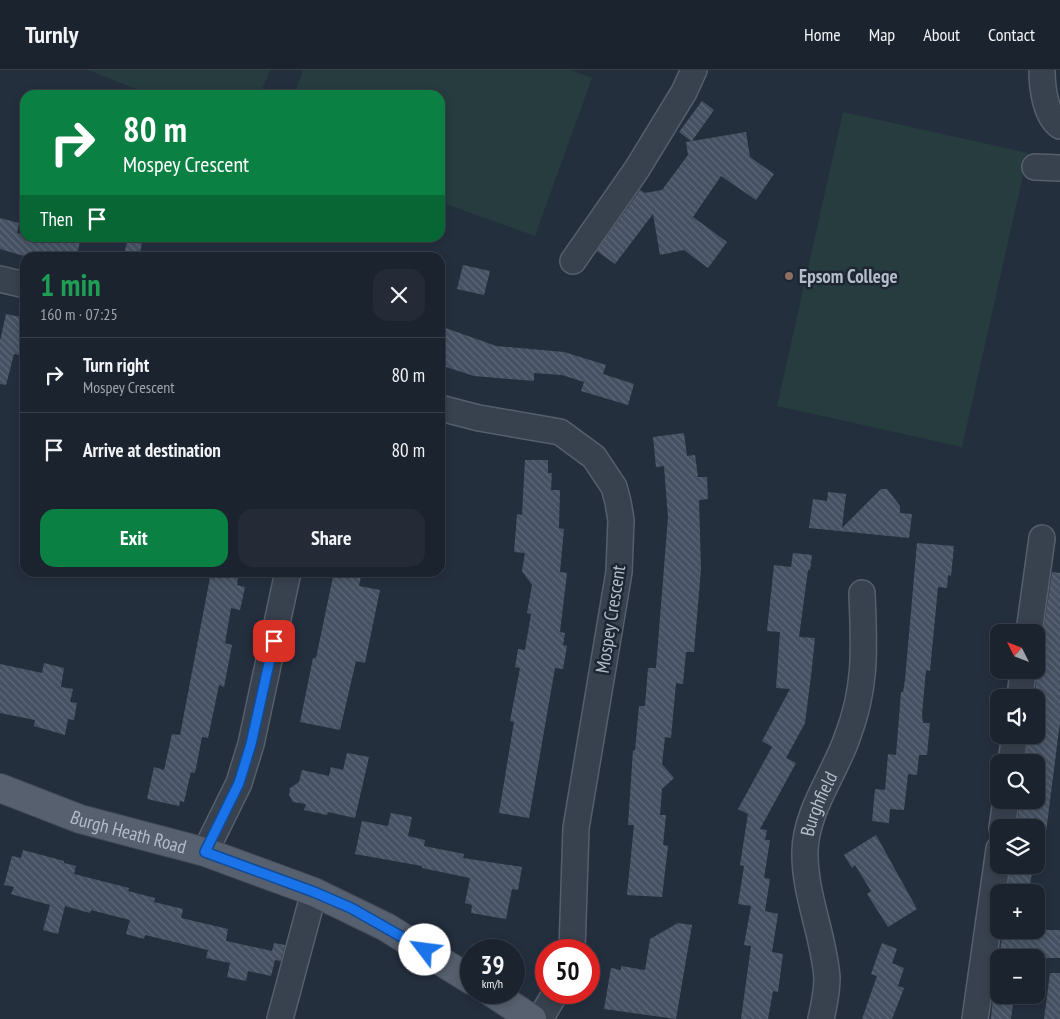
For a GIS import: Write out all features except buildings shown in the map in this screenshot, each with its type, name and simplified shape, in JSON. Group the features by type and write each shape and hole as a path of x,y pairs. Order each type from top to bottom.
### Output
{"main road":[{"name":"Burgh Heath Road","path":"0,788 80,819 205,852 314,892 386,928 460,973"},
{"path":"509,1004 532,1019"}],"street":[{"path":"573,261 636,169 684,92 694,70"},
{"path":"1042,70 1042,85 1048,106 1056,123 1060,126"},
{"path":"1035,167 1060,168"},
{"path":"0,279 20,284"},
{"name":"Mospey Crescent","path":"445,409 479,418 560,432 594,457 614,486 618,502 621,520 618,572 576,828 572,939"},
{"path":"1030,624 1042,538"},
{"path":"205,852 239,783 251,744 287,577"},
{"name":"Burghfield","path":"821,1019 827,980 825,957 807,878 805,850 815,811 847,740 863,686 865,664 862,593"},
{"path":"975,1019 995,874"},
{"path":"280,1019 314,892"},
{"path":"540,1019 549,1004"}],"green space":[{"path":"88,70 270,70 262,90 138,90"},
{"path":"303,70 571,70 592,78 535,236 445,204 445,90 296,90"},
{"path":"843,112 1028,153 962,447 777,406"}],"place":[{"name":"Epsom College","path":"789,276"}],"route":[{"path":"274,641 251,744 239,783 205,852 314,892 351,908 425,950"}]}
